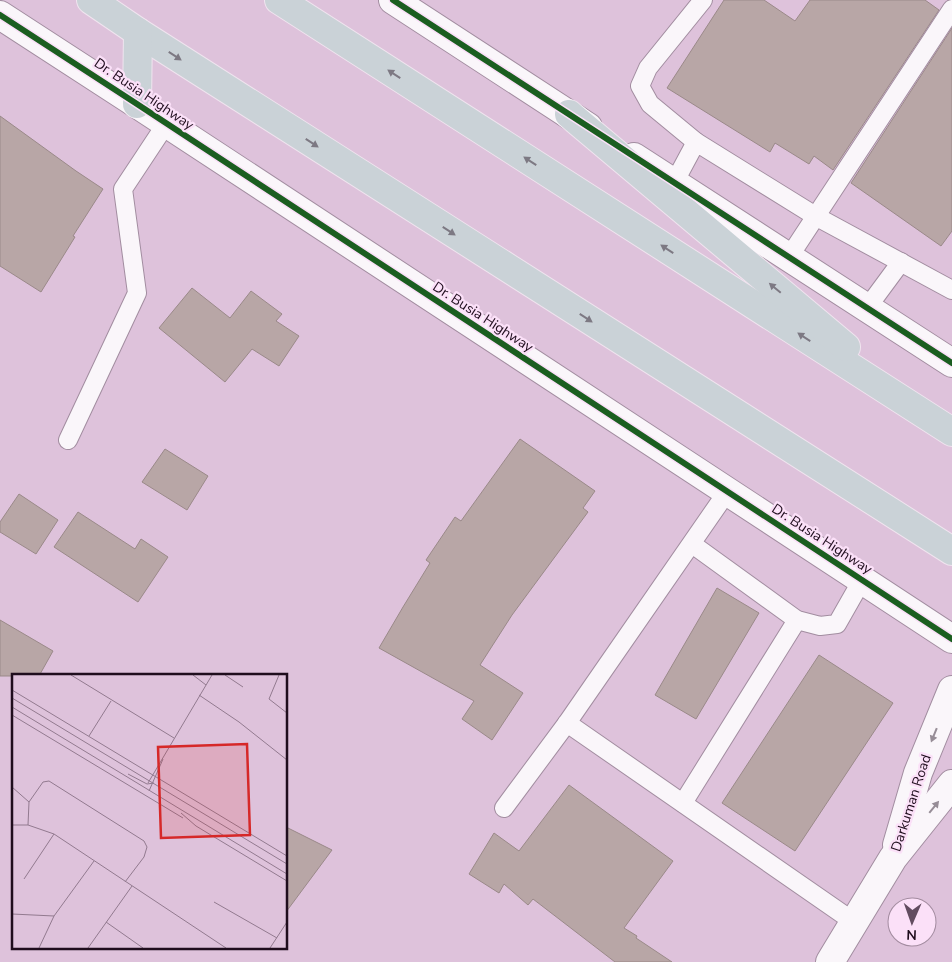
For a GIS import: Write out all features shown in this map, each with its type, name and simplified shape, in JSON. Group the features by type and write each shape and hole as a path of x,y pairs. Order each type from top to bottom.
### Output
{"highway":[{"path":"91,0 138,32 952,551"},
{"path":"279,0 943,426"},
{"path":"137,104 138,32"},
{"path":"569,114 943,426"}],"street":[{"path":"393,0 952,363"},
{"name":"Dr. Busia Highway","path":"0,15 952,639"},
{"name":"Darkuman Road","path":"893,858 918,774 952,690"},
{"name":"Darkuman Road","path":"893,858 952,784"},
{"path":"830,962 893,858"}],"lane":[{"path":"703,0 648,68 640,86 650,104 696,142 817,217 952,290"},
{"path":"789,257 952,9"},
{"path":"68,440 137,293 123,189 166,124"},
{"path":"674,183 696,142"},
{"path":"867,308 901,262"},
{"path":"504,808 568,723 727,492"},
{"path":"692,544 797,620 820,626 837,624 862,580"},
{"path":"683,803 797,620"},
{"path":"568,723 854,922"}],"building":[{"path":"724,0 764,0 795,21 810,0 925,0 939,10 833,170 814,156 809,164 775,143 770,152 667,88"},
{"path":"952,28 952,231 941,246 851,183"},
{"path":"0,116 103,189 41,292 0,266"},
{"path":"192,288 230,318 251,291 282,314 276,321 299,336 279,366 252,349 225,382 159,328"},
{"path":"520,439 595,491 583,508 588,512 512,615 480,665 523,693 492,740 462,719 474,701 379,648 430,563 426,560 455,517 461,521"},
{"path":"165,449 208,476 187,510 142,482"},
{"path":"19,494 58,520 36,554 0,532 0,522"},
{"path":"78,512 135,549 141,539 168,557 138,602 54,547"},
{"path":"717,588 759,613 696,719 655,695"},
{"path":"0,620 53,651 40,674 0,676"},
{"path":"819,655 893,703 795,851 722,803"},
{"path":"569,785 673,861 624,928 672,962 615,962 533,899 528,905 504,884 499,893 469,874 494,833 519,851"},
{"path":"288,828 332,850 288,909"}],"cycle path":[{"path":"393,0 952,363"},
{"path":"0,15 952,639"}]}
